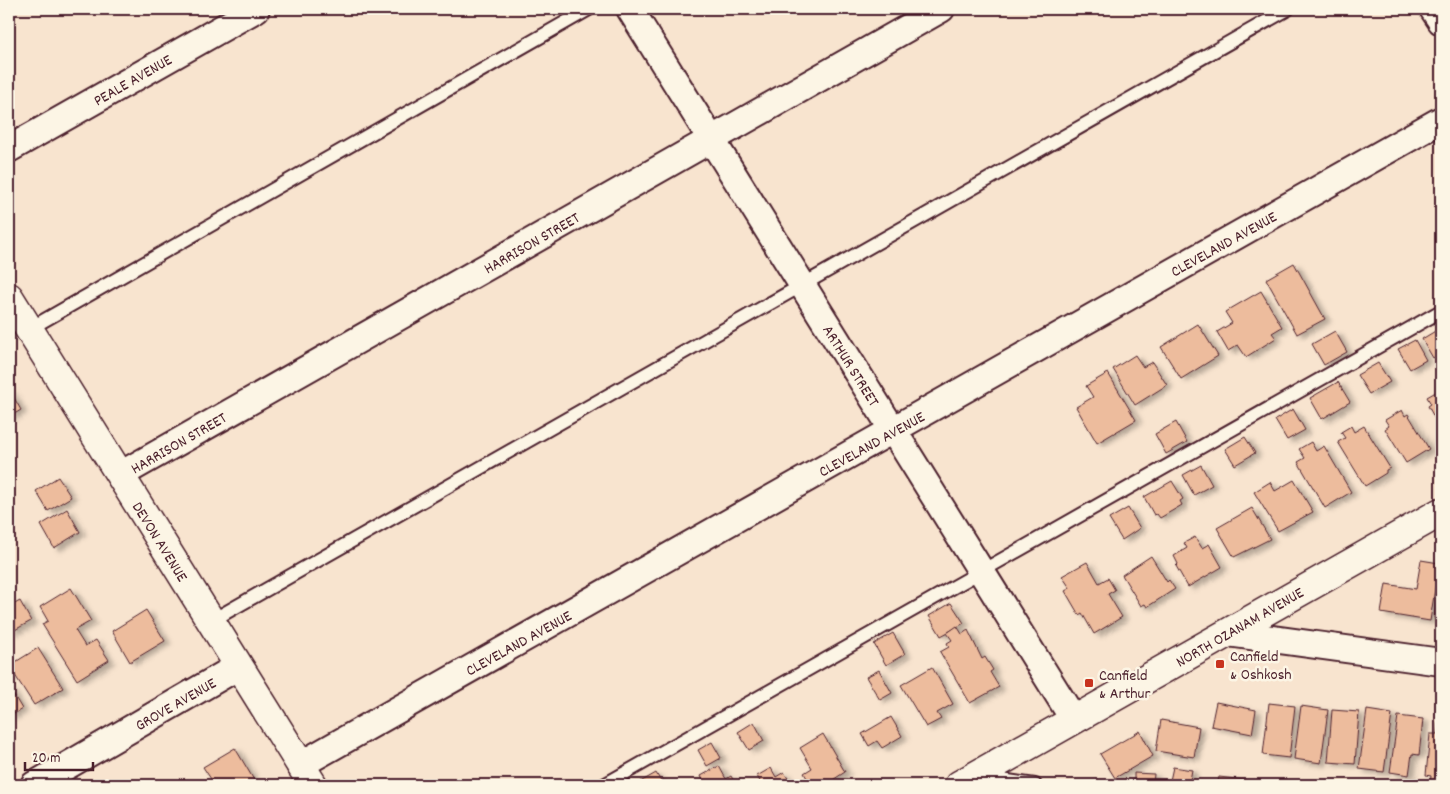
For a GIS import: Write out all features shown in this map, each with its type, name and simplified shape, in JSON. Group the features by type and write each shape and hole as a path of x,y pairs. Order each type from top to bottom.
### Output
{"street":[{"name":"PEALE AVENUE","path":"9,149 256,9"},
{"name":"ARTHUR STREET","path":"630,9 1074,720"},
{"name":"HARRISON STREET","path":"120,475 941,9"},
{"path":"1433,9 1441,21"},
{"name":"CLEVELAND AVENUE","path":"307,775 893,430 1441,120"},
{"name":"DEVON AVENUE","path":"9,297 307,775"},
{"name":"NORTH OZANAM AVENUE","path":"968,781 1441,512"},
{"path":"1228,632 1441,662"},
{"name":"GROVE AVENUE","path":"34,785 239,666"}],"lane":[{"path":"29,329 589,9"},
{"path":"211,621 1288,9"},
{"path":"604,785 1441,311"},
{"path":"968,781 1035,785"}],"building":[{"path":"1294,263 1325,319 1297,334 1266,279"},
{"path":"1261,291 1282,327 1272,333 1276,338 1246,357 1238,345 1228,351 1217,332 1232,323 1225,312"},
{"path":"1198,324 1218,356 1181,379 1161,347"},
{"path":"1437,330 1441,338 1441,353 1433,358 1422,339"},
{"path":"1335,331 1347,352 1324,365 1312,344"},
{"path":"1415,340 1426,360 1410,369 1398,349"},
{"path":"1135,355 1143,367 1152,362 1167,385 1135,405 1113,369"},
{"path":"1378,363 1390,382 1369,394 1357,375"},
{"path":"1108,373 1136,420 1097,443 1076,407 1093,397 1086,386"},
{"path":"1338,382 1350,402 1322,419 1310,398"},
{"path":"9,389 21,410 9,417"},
{"path":"1441,389 1441,430 1428,406 1431,404 1427,397"},
{"path":"1293,409 1305,430 1287,440 1275,420"},
{"path":"1402,410 1405,416 1408,414 1429,449 1406,463 1385,429 1389,426 1385,420"},
{"path":"1176,422 1187,442 1166,454 1155,434"},
{"path":"1351,426 1354,432 1364,426 1390,468 1386,470 1386,473 1365,486 1338,442 1345,438 1341,432"},
{"path":"1245,437 1255,453 1235,465 1225,449"},
{"path":"1311,442 1316,451 1324,446 1351,492 1325,508 1298,462 1305,458 1299,449"},
{"path":"1201,465 1212,485 1194,495 1183,475"},
{"path":"58,477 71,497 48,511 36,491"},
{"path":"1294,480 1313,512 1278,531 1254,492 1270,482 1275,491"},
{"path":"1172,481 1183,499 1180,501 1182,505 1160,518 1157,514 1154,515 1144,497"},
{"path":"1128,508 1140,528 1122,540 1109,519"},
{"path":"1252,508 1270,539 1234,557 1217,528"},
{"path":"67,509 80,532 54,548 41,525"},
{"path":"1195,537 1202,548 1209,544 1222,567 1188,587 1176,566 1178,564 1174,556 1187,548 1184,543"},
{"path":"1151,556 1167,582 1169,580 1175,589 1147,607 1145,604 1141,606 1122,575"},
{"path":"1421,560 1439,563 1430,621 1381,613 1386,584 1416,589"},
{"path":"1087,562 1099,583 1108,578 1115,590 1108,594 1122,617 1094,634 1082,613 1079,615 1065,591 1070,588 1062,576"},
{"path":"1441,574 1441,619 1434,618"},
{"path":"71,588 91,621 75,630 85,646 96,640 109,660 77,680 42,624 48,621 40,607"},
{"path":"20,601 31,621 11,632 9,607"},
{"path":"951,603 964,623 941,636 929,616"},
{"path":"146,610 165,641 130,662 112,631"},
{"path":"957,626 962,634 968,630 982,659 985,657 993,670 990,672 999,687 970,703 940,652 949,647 947,643 952,640 947,633"},
{"path":"893,633 905,654 886,665 874,644"},
{"path":"38,648 63,688 34,705 9,666"},
{"path":"932,667 953,704 937,713 941,719 926,727 901,685"},
{"path":"879,670 892,693 880,700 866,677"},
{"path":"9,687 22,709 9,717"},
{"path":"1216,702 1256,710 1252,734 1211,726"},
{"path":"1269,703 1295,706 1289,758 1263,755"},
{"path":"1301,706 1328,710 1321,763 1294,759"},
{"path":"1332,710 1359,712 1355,764 1328,762"},
{"path":"1367,710 1392,714 1384,772 1359,769"},
{"path":"1398,716 1423,719 1419,755 1412,754 1409,775 1390,772"},
{"path":"891,717 902,736 882,748 877,741 869,746 862,734"},
{"path":"1161,720 1199,727 1194,757 1156,751"},
{"path":"754,722 764,741 749,750 738,732"},
{"path":"1438,722 1441,723 1441,785 1430,784 1431,776 1426,775 1430,734 1437,734"},
{"path":"1140,731 1153,756 1115,778 1100,754"},
{"path":"823,734 845,772 825,785 811,785 804,773 812,768 800,748"},
{"path":"712,742 721,758 707,766 698,750"},
{"path":"235,748 254,780 245,785 215,785 203,767"},
{"path":"719,766 726,779 731,776 736,785 705,785 701,776"},
{"path":"1173,767 1192,770 1189,785 1169,785"},
{"path":"771,768 776,777 784,772 792,785 762,785 757,776"},
{"path":"656,773 663,785 635,785"},
{"path":"1134,773 1154,774 1153,785 1134,785"},
{"path":"1219,777 1253,781 1252,785 1217,785"},
{"path":"187,780 190,785 177,785"}],"place":[{"name":"Canfield & Oshkosh","path":"1220,664"},
{"name":"Canfield & Arthur","path":"1089,683"}]}
